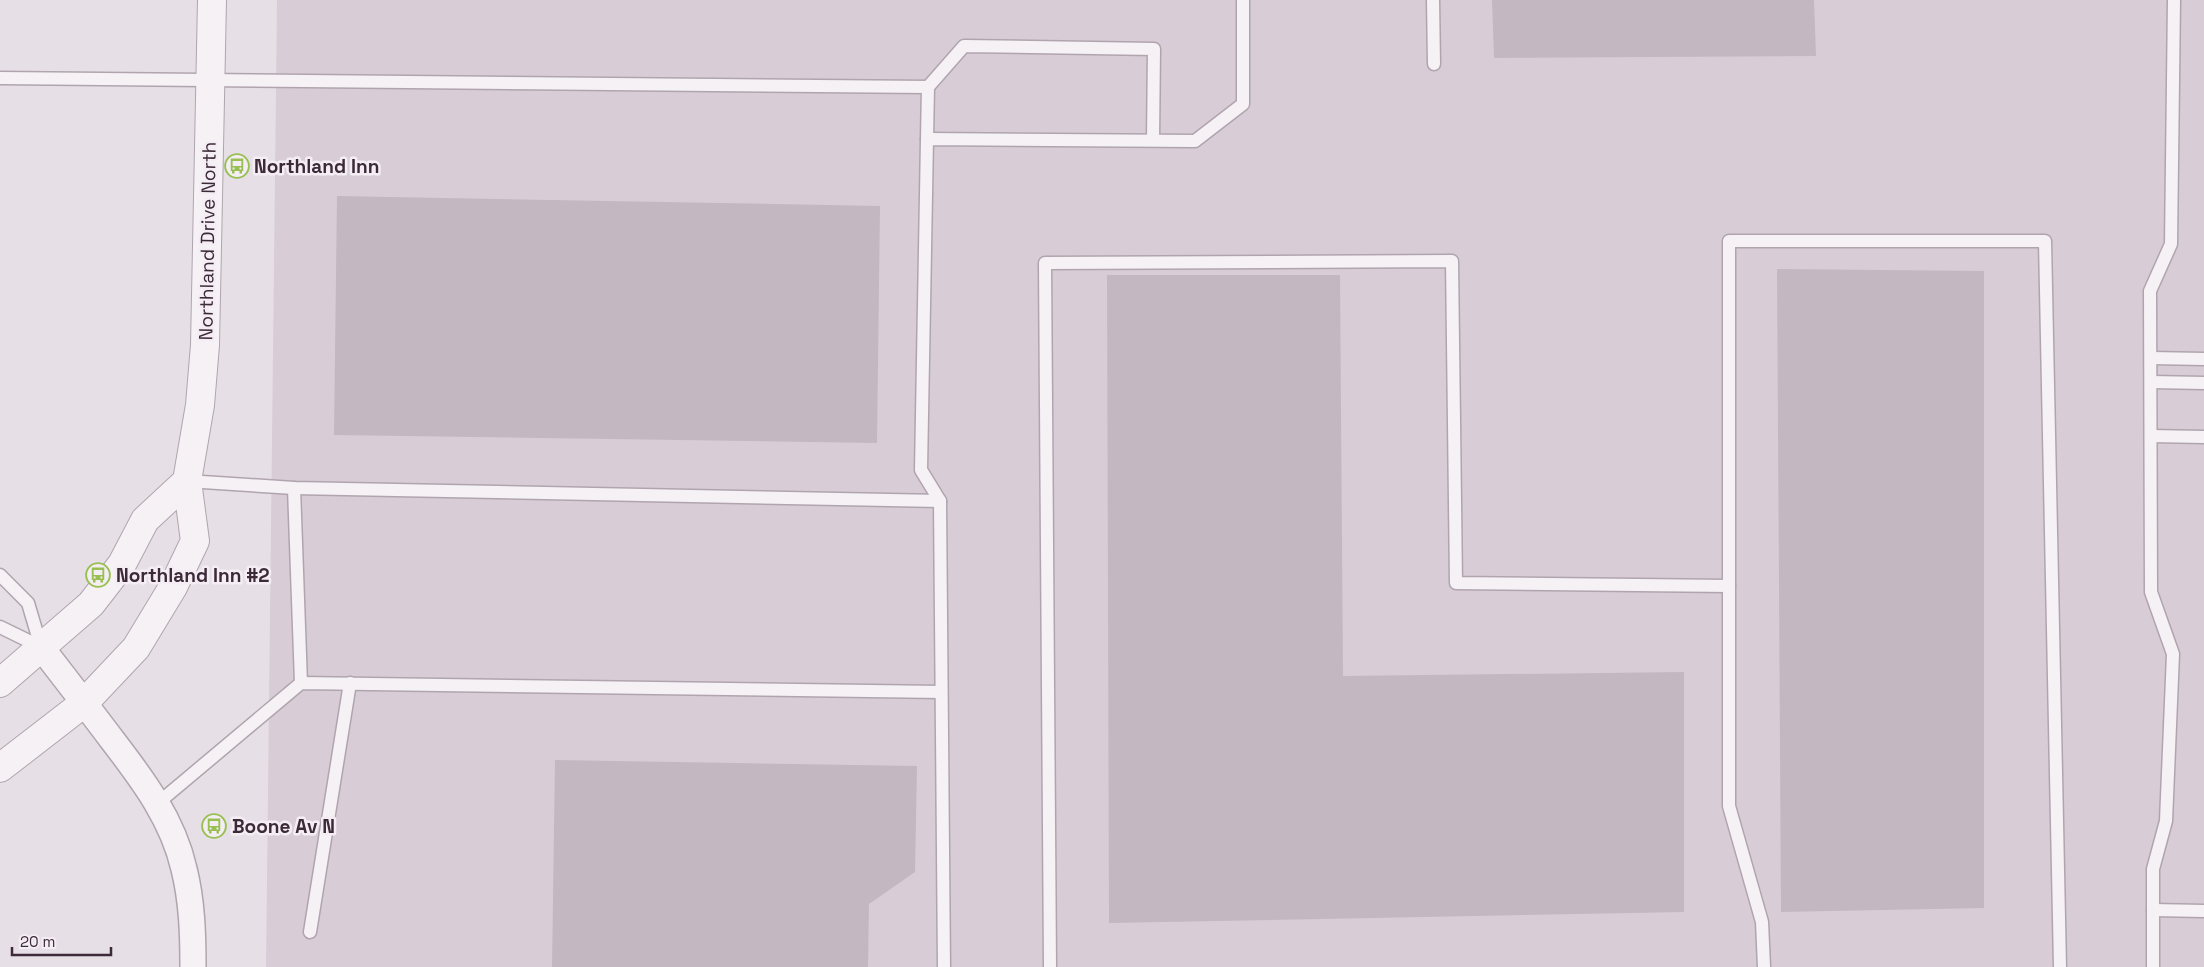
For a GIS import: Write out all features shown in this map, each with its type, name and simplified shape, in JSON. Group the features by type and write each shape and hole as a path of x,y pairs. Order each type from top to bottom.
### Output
{"street":[{"name":"Northland Drive North","path":"0,768 84,703 136,648 173,587 195,541 186,481 200,405 205,344 212,0"},
{"path":"0,683 91,604 122,564 145,520 186,481"},
{"path":"41,647 158,803 173,835 184,868 191,909 193,967"}],"lane":[{"path":"927,139 1153,139 1195,141 1243,104 1243,0"},
{"path":"1433,0 1434,64"},
{"path":"2152,967 2153,868 2166,821 2173,654 2151,592 2150,291 2171,244 2174,0"},
{"path":"944,967 940,501 921,470 928,87 964,46 1154,49 1153,139"},
{"path":"0,78 928,87"},
{"path":"1764,967 1762,922 1729,806 1729,241 2045,241 2060,967"},
{"path":"1050,967 1045,262 1452,261 1456,583 1729,586"},
{"path":"2151,358 2204,359"},
{"path":"2151,382 2204,383"},
{"path":"2151,436 2204,437"},
{"path":"186,481 294,488 940,501"},
{"path":"294,488 301,683"},
{"path":"0,575 28,603 41,647"},
{"path":"0,627 41,647"},
{"path":"158,803 301,683 941,692"},
{"path":"310,932 350,683"},
{"path":"2153,910 2204,911"}],"shaded area":[{"path":"277,0 2204,0 2204,967 266,967"}],"building":[{"path":"1492,0 1814,0 1816,56 1494,58"},
{"path":"337,196 880,206 877,443 334,435"},
{"path":"1777,269 1984,271 1984,908 1781,912"},
{"path":"1107,275 1340,275 1343,676 1684,672 1684,912 1109,923"},
{"path":"555,760 917,766 915,872 869,904 868,967 552,967"}],"place":[{"name":"Northland Inn","path":"237,166"},
{"name":"Northland Inn #2","path":"98,575"},
{"name":"Boone Av N","path":"214,826"}]}
